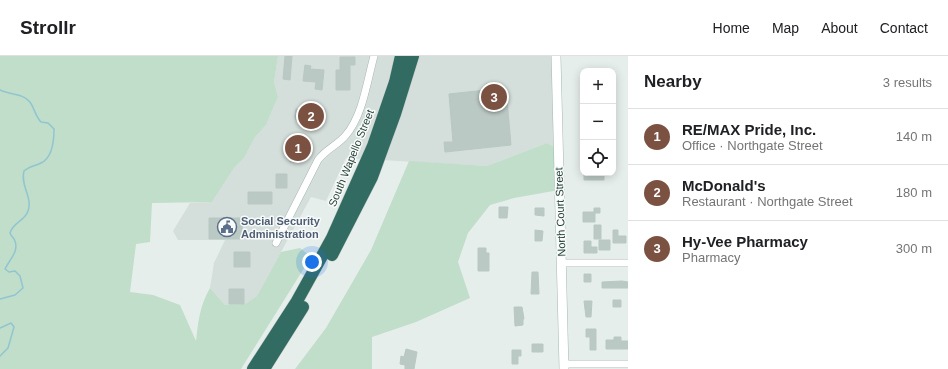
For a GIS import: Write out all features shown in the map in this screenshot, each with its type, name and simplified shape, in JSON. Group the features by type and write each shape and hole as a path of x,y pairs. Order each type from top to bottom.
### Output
{"highway":[{"name":"South Wapello Street","path":"253,369 298,301 332,238 373,146 395,82 401,56"},
{"path":"264,369 316,284 372,177 396,114 412,56"}],"main road":[{"name":"North Court Street","path":"556,56 564,366"}],"street":[{"path":"276,244 310,179 318,160 325,151 345,137 349,131 357,115 374,56"},
{"path":"562,263 628,263"},
{"path":"564,366 628,364"}],"shaded area":[{"path":"278,56 556,56 558,149 547,143 487,166 346,158 326,201 311,197 257,296 245,304 225,305 210,288 214,263 225,240 178,240 173,231 190,203 212,202 234,168 244,158 255,137 266,125 278,97 274,82"}],"green space":[{"path":"0,56 278,56 274,82 278,97 266,125 255,137 244,158 234,168 212,202 152,203 150,242 136,244 130,292 153,295 180,305 196,341 202,307 210,288 225,305 245,304 257,296 281,252 300,248 311,257 241,369 0,369"},
{"path":"547,143 558,149 559,190 514,198 490,205 468,233 458,262 470,298 416,322 372,337 372,369 295,369 326,328 371,250 409,161 487,166"}],"building":[{"path":"285,56 292,56 290,80 283,79"},
{"path":"340,57 355,57 355,65 350,65 350,90 336,90 336,70 340,70"},
{"path":"305,65 311,66 310,69 324,70 322,90 315,89 316,82 303,81"},
{"path":"496,83 497,89 506,88 511,145 445,152 444,142 453,142 449,94 486,90 486,84"},
{"path":"296,109 325,109 325,120 319,120 319,122 296,120"},
{"path":"290,140 303,140 304,155 301,155 301,162 290,162"},
{"path":"276,174 287,174 287,188 276,188"},
{"path":"584,176 604,176 604,180 584,180"},
{"path":"248,192 272,192 272,204 248,204"},
{"path":"499,207 508,207 507,218 499,218"},
{"path":"535,208 544,208 544,216 535,215"},
{"path":"594,208 600,208 600,213 595,213 595,222 583,222 583,212 594,212"},
{"path":"209,218 243,219 241,239 209,239"},
{"path":"594,225 601,225 601,239 594,239"},
{"path":"535,230 543,231 542,241 535,241"},
{"path":"613,230 618,230 618,236 626,236 626,243 613,243"},
{"path":"599,240 610,240 610,250 599,250"},
{"path":"584,241 591,241 591,247 597,247 597,253 584,253"},
{"path":"478,248 486,248 486,253 489,253 489,271 478,271"},
{"path":"234,252 250,252 250,267 234,267"},
{"path":"532,272 538,272 539,294 531,294"},
{"path":"584,274 591,274 591,282 584,282"},
{"path":"602,282 628,282 628,288 602,288"},
{"path":"229,289 244,289 244,304 229,304"},
{"path":"613,300 621,300 621,307 613,307"},
{"path":"584,301 592,301 591,317 586,317"},
{"path":"514,307 522,307 524,319 523,325 515,326"},
{"path":"586,329 596,329 596,350 590,350 590,337 586,337"},
{"path":"614,337 621,337 621,341 628,341 628,349 606,349 606,340 614,340"},
{"path":"532,344 543,344 543,352 532,352"},
{"path":"406,349 417,352 414,369 405,369 405,365 400,364 401,356 404,357"},
{"path":"512,350 521,350 521,356 518,356 518,364 512,364"}],"waterway":[{"path":"0,90 27,99 41,122 48,123 54,129 53,143 48,157 45,161 24,171 23,176 29,201 28,211 14,226 10,233 15,241 16,249 5,269 9,272 15,271 20,276 23,288 15,295 0,299"},
{"path":"0,328 11,323 14,327 8,348 0,356"}],"place":[{"name":"Hy-Vee Pharmacy","path":"494,97"},
{"name":"McDonald's","path":"311,116"},
{"name":"RE/MAX Pride, Inc.","path":"298,148"},
{"name":"Social Security Administration","path":"227,227"}]}
